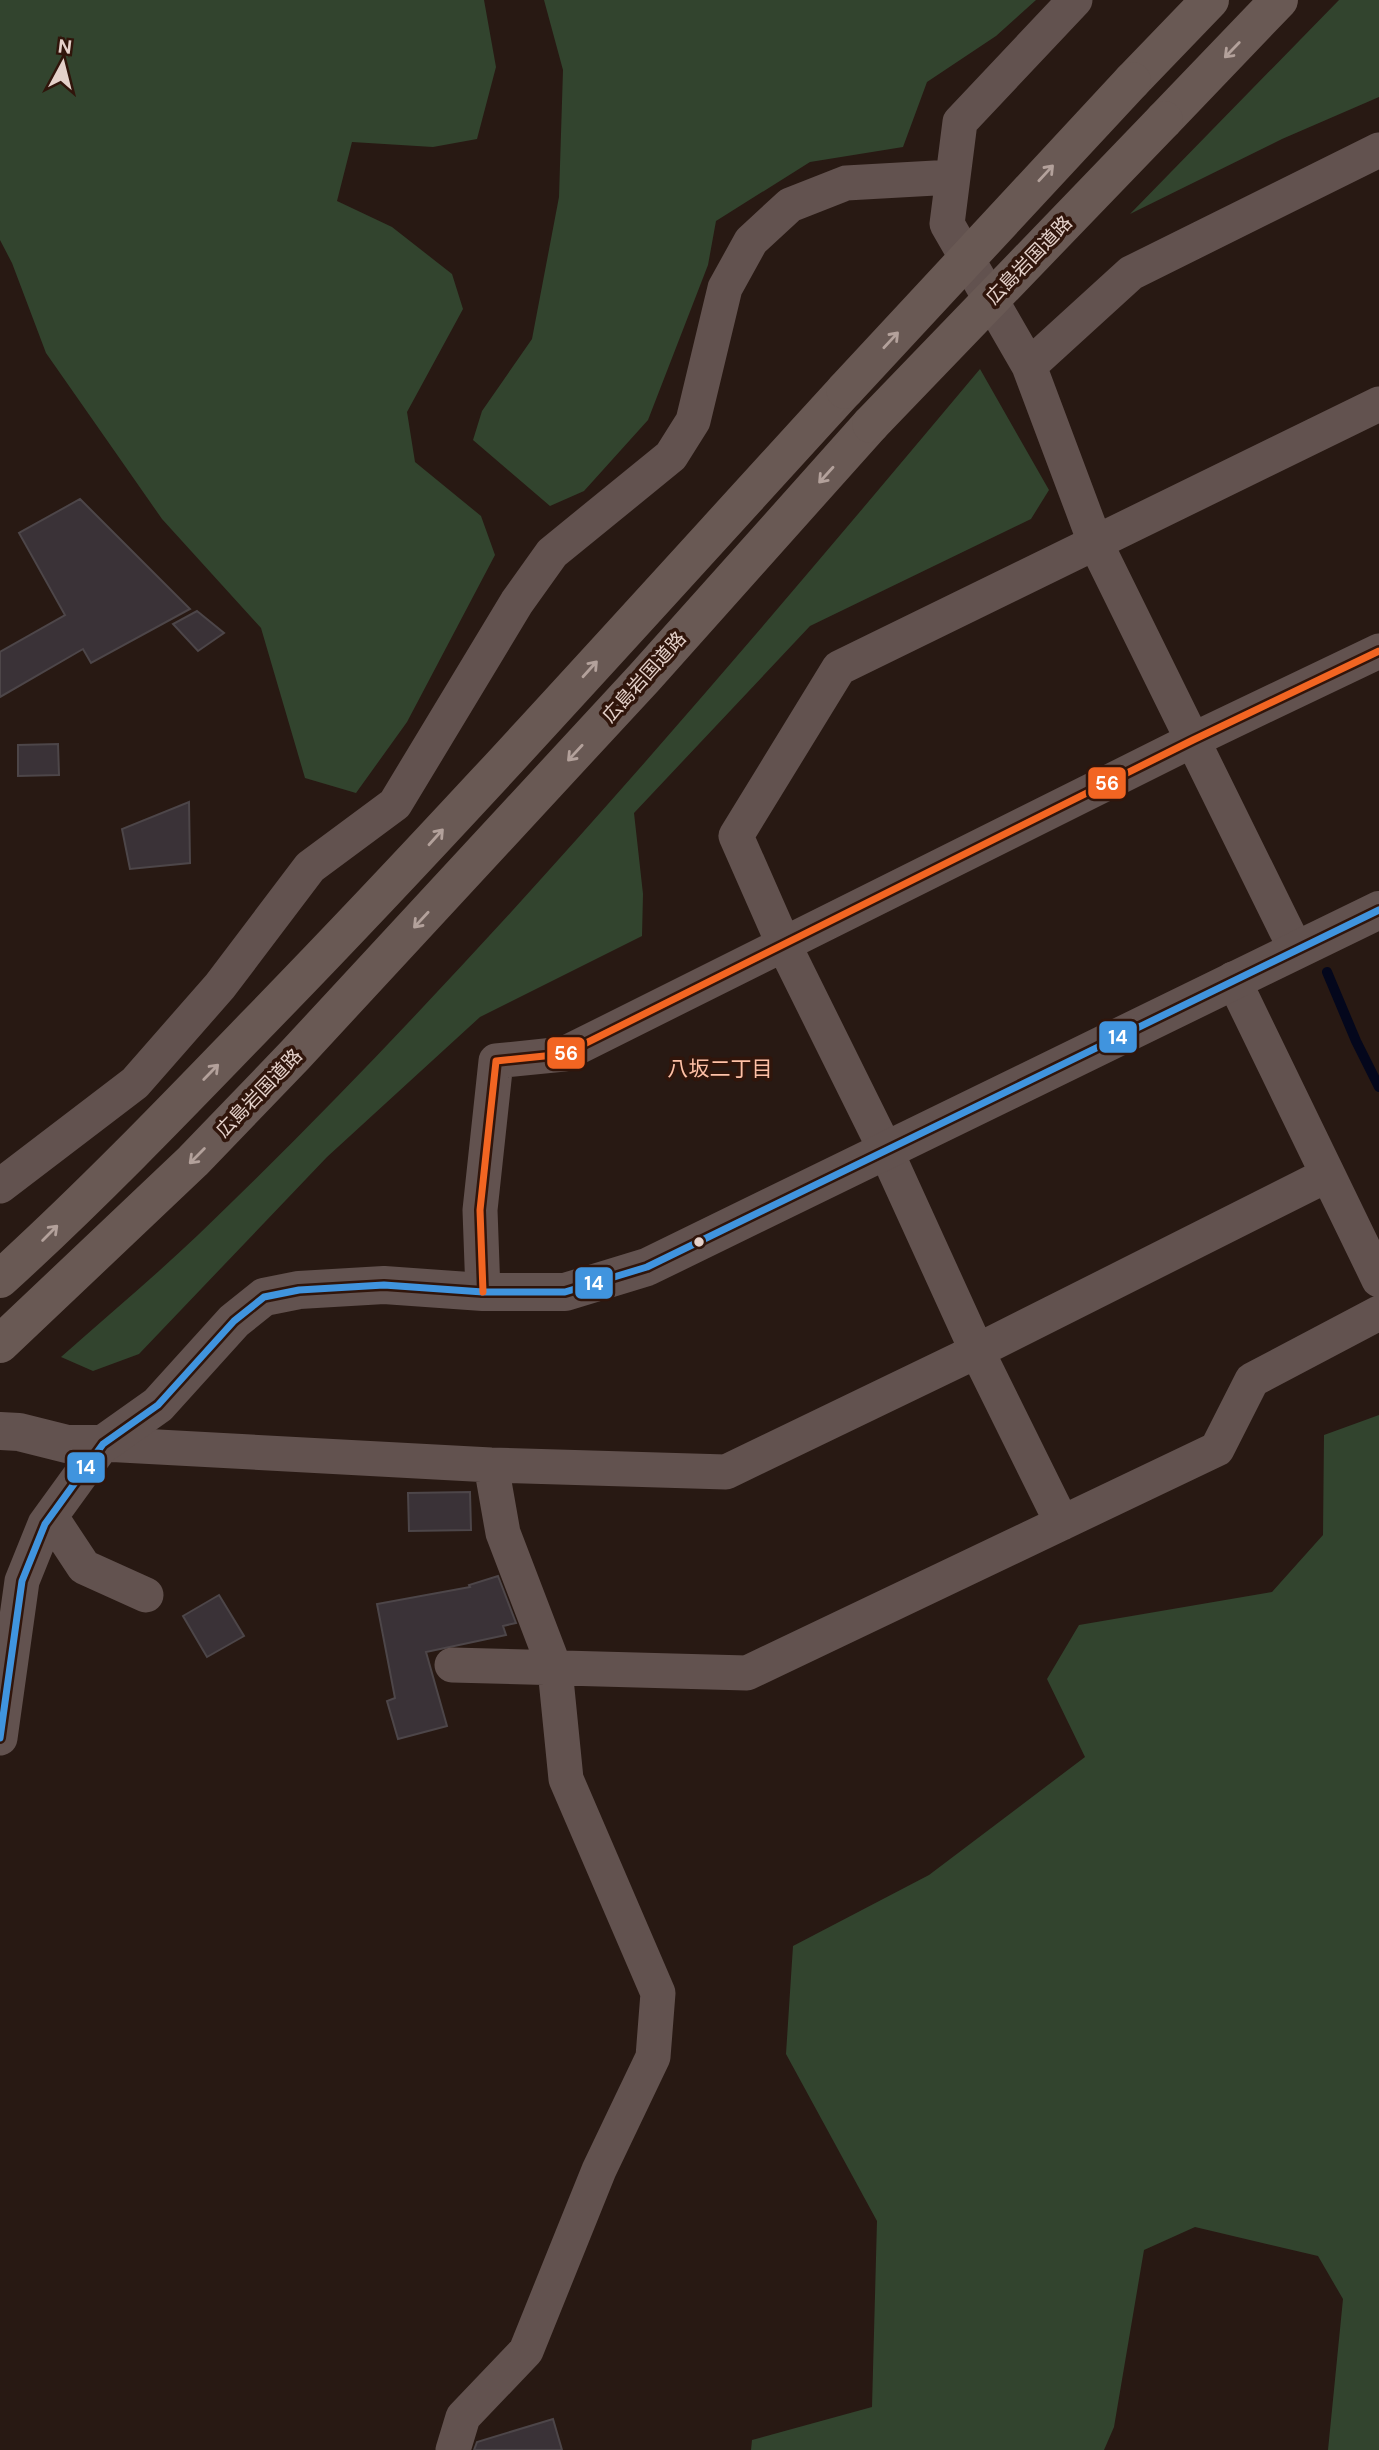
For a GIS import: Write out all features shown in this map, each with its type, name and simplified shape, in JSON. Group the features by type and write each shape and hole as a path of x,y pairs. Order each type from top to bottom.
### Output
{"highway":[{"path":"0,1279 142,1142 394,884 845,390 1210,0"},
{"name":"広島岩国道路","path":"0,1344 193,1161 295,1055 644,678 871,424 1279,0"}],"street":[{"path":"1075,0 960,122 947,224 1029,366 1095,542 1296,950"},
{"path":"1029,366 1131,273 1379,150"},
{"path":"0,1186 135,1083 220,986 310,867 395,804 517,602 552,553 671,456 693,421 725,288 751,241 790,205 846,183 953,177"},
{"path":"1062,1523 977,1352 885,1149 784,945 736,836 839,668 1379,404"},
{"path":"483,1292 480,1210 496,1061 564,1054 1193,740 1379,651"},
{"path":"0,1738 22,1581 45,1524 103,1444 158,1405 233,1321 264,1297 299,1290 384,1285 483,1292 565,1292 646,1267 1379,910"},
{"path":"1233,979 1379,1280"},
{"path":"0,1431 19,1432 67,1444 491,1465 726,1472 977,1352 1327,1175"},
{"path":"452,1665 747,1673 1217,1449 1252,1380 1379,1313"},
{"path":"453,2450 463,2417 526,2351 599,2170 653,2057 658,1993 566,1779 555,1669 502,1533 491,1465"},
{"path":"51,1517 83,1567 146,1595"}],"green space":[{"path":"0,0 484,0 496,67 477,139 433,147 352,142 337,201 392,227 452,274 463,309 407,412 415,462 481,516 495,555 407,722 356,793 305,778 261,628 162,519 46,353 12,263 0,240"},
{"path":"544,0 1036,0 996,36 927,82 903,147 810,162 716,221 708,265 648,420 584,491 550,506 473,440 482,411 532,339 559,197 563,70"},
{"path":"1339,0 1379,0 1379,97 1282,139 1130,214"},
{"path":"980,369 1049,490 1031,519 810,626 634,813 643,894 642,936 480,1017 327,1157 139,1354 93,1371 61,1357 181,1251 302,1133 503,921 697,703"},
{"path":"1379,1415 1379,2450 1328,2450 1343,2299 1318,2256 1195,2227 1144,2250 1114,2427 1104,2450 751,2450 752,2440 872,2407 877,2221 786,2054 793,1946 929,1875 1085,1757 1047,1679 1079,1625 1272,1592 1323,1535 1324,1435"}],"building":[{"path":"80,499 190,609 91,663 83,649 0,697 0,652 65,615 19,533"},
{"path":"197,611 224,633 198,651 173,624"},
{"path":"58,744 59,775 18,776 18,745"},
{"path":"189,802 190,863 130,869 122,829"},
{"path":"470,1492 471,1530 409,1531 408,1493"},
{"path":"498,1576 516,1623 503,1626 506,1635 426,1652 447,1726 398,1739 387,1701 395,1698 377,1604 470,1587 469,1585"},
{"path":"219,1595 244,1636 207,1657 183,1616"},
{"path":"553,2419 562,2450 474,2450 477,2442"}],"waterway":[{"path":"1327,972 1379,1087"}],"transit line":[{"name":"56","path":"483,1292 480,1210 496,1061 564,1054 1193,740 1379,651"},
{"name":"14","path":"0,1738 22,1581 45,1524 103,1444 158,1405 234,1321 264,1297 299,1290 384,1285 483,1292 565,1292 647,1267 1379,910"}],"district":[{"name":"八坂二丁目","path":"720,1069"}]}
